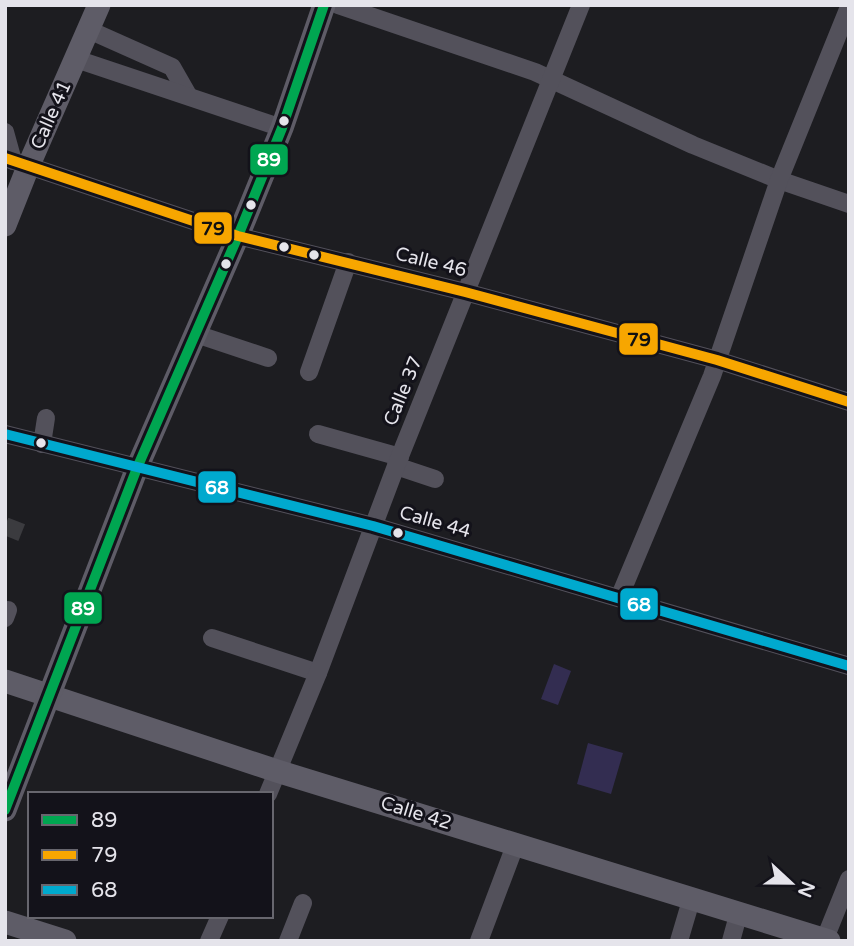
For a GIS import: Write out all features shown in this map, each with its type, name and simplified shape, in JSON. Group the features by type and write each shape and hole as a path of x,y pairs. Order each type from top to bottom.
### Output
{"main road":[{"name":"Calle 41","path":"5,225 16,162 76,58 99,5"},
{"path":"5,810 137,468 282,128 324,5"},
{"name":"Calle 42","path":"5,681 277,771 826,940"},
{"path":"5,922 65,941"}],"street":[{"path":"338,5 552,79 693,145 779,180 849,204"},
{"name":"Calle 37","path":"269,792 581,5"},
{"path":"619,598 717,360 779,180 849,7"},
{"path":"89,30 172,67 188,95"},
{"path":"76,58 282,128"},
{"path":"5,132 16,162"},
{"name":"Calle 46","path":"16,162 238,236 465,292 717,360 849,401"},
{"path":"309,372 348,262"},
{"path":"196,334 268,358"},
{"path":"42,444 46,418"},
{"name":"Calle 44","path":"5,434 373,526 849,666"},
{"path":"318,434 398,461 435,479"},
{"path":"212,638 318,673"},
{"path":"479,941 516,843"},
{"path":"826,940 849,879"},
{"path":"679,941 692,897"},
{"path":"288,941 303,903"},
{"path":"731,941 739,912"},
{"path":"209,941 219,918"}],"shaded area":[{"path":"554,664 571,671 558,705 541,699"},
{"path":"588,743 623,753 611,794 577,784"}],"tunnel":[{"path":"5,526 25,534"}],"transit line":[{"name":"89","path":"5,810 137,468 282,128 324,5"},
{"name":"79","path":"5,158 238,236 465,292 717,360 849,402"},
{"name":"68","path":"5,434 373,526 849,666"}]}
